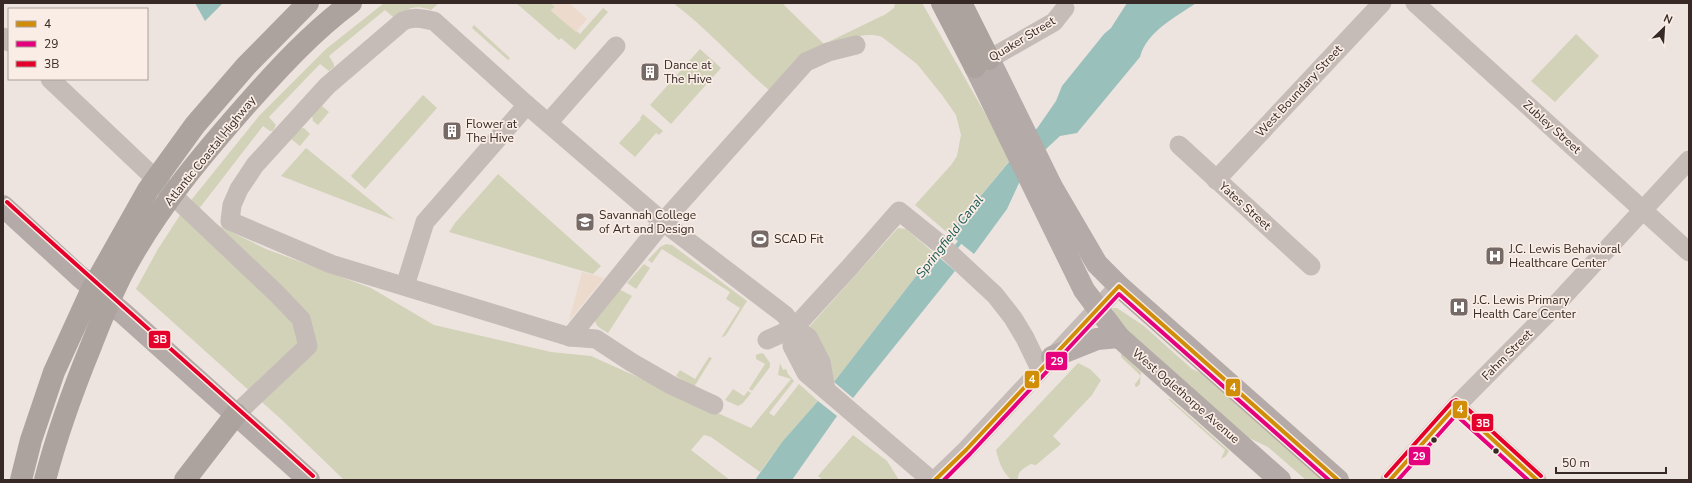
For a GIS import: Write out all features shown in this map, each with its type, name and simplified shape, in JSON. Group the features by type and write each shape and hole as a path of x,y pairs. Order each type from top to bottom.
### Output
{"highway":[{"name":"Atlantic Coastal Highway","path":"22,480 31,440 54,372 91,291 148,190 196,126 246,66 308,3"},
{"name":"Atlantic Coastal Highway","path":"45,480 54,443 101,319 128,264 165,205 214,141 269,79 326,22 350,3"},
{"path":"942,3 982,63"},
{"path":"961,3 982,63"},
{"path":"185,480 236,414"}],"main road":[{"path":"982,63 1046,194 1097,264 1119,286 1338,480"},
{"name":"West Oglethorpe Avenue","path":"1046,194 1084,290 1119,337 1280,480"},
{"path":"3,206 78,276 124,314 309,480"},
{"path":"1046,363 1097,339 1119,337"}],"street":[{"name":"West Boundary Street","path":"1216,180 1382,3"},
{"name":"Zubley Street","path":"1415,3 1689,252"},
{"name":"Quaker Street","path":"982,63 1054,22 1065,8"},
{"path":"714,405 670,385 596,339 570,337 331,264 230,221 232,205 238,189 256,165 327,86 403,21 411,17 420,17 434,21 527,105 663,222 785,315 794,328 808,337 821,362 826,390 931,480"},
{"path":"570,337 663,222 806,62 828,52 856,45"},
{"path":"548,123 616,46"},
{"path":"51,80 276,293 301,319 308,346 236,414"},
{"path":"405,286 418,218 472,156 527,105"},
{"name":"Yates Street","path":"1178,145 1311,266"},
{"name":"Fahm Street","path":"1390,480 1456,406 1550,311 1689,160"},
{"path":"767,340 794,328 849,268 899,210 940,244 995,295 1013,318 1025,338 1046,363"},
{"path":"935,480 966,450 1119,286"},
{"path":"1456,406 1537,480"}],"green space":[{"path":"384,3 439,3 431,10 415,7 393,17 385,10 329,56 334,64 334,67 329,71 320,64 269,117 276,125 273,131 270,131 263,126 195,214 266,249 371,288 434,325 551,352 591,356 751,428 791,379 778,375 780,363 783,370 786,369 794,381 769,413 774,416 799,384 818,401 782,442 760,472 711,437 704,435 691,450 730,480 344,480 282,420 136,289 158,249 184,209 259,116 326,49"},
{"path":"516,3 551,3 555,7 551,10 580,34 603,8 608,12 575,50 561,38 559,40"},
{"path":"673,3 786,3 784,5 824,44 886,14 894,8 895,3 922,3 1010,160 949,234 915,205 951,165 957,156 961,135 956,115 917,64 882,37 874,35 861,36 848,39 769,90 686,13"},
{"path":"474,25 510,58 508,60 472,28"},
{"path":"1576,34 1599,56 1555,102 1531,81"},
{"path":"700,49 721,68 671,124 650,105"},
{"path":"423,95 437,108 365,189 351,176"},
{"path":"321,105 329,112 318,125 313,121 312,115"},
{"path":"643,114 663,131 659,135 656,133 635,157 619,143 641,119 640,118"},
{"path":"304,128 310,134 300,146 291,139 299,129"},
{"path":"306,148 395,220 281,176"},
{"path":"498,174 601,266 593,274 449,232 455,223"},
{"path":"898,228 906,229 934,253 834,382 809,329 810,326"},
{"path":"666,244 672,245 747,301 726,335 721,338 740,308 726,299 730,292 662,249 652,263 648,260 660,247"},
{"path":"644,264 650,268 636,289 627,283"},
{"path":"617,288 632,296 608,333 598,326 595,319"},
{"path":"1112,308 1117,308 1144,326 1192,369 1217,380 1329,480 1306,480 1268,447 1245,436 1120,323"},
{"path":"763,353 770,363 770,367 752,391 749,389 765,364 756,359 756,355"},
{"path":"1121,353 1141,372 1141,376 1121,357"},
{"path":"709,357 712,358 694,387 676,376 680,370 695,379"},
{"path":"1078,363 1090,369 1101,380 1092,395 1053,436 1061,444 1036,465 1031,464 1022,470 1019,474 1018,480 1011,480 1001,466 996,450"},
{"path":"1141,376 1140,384 1137,387 1135,384"},
{"path":"733,389 744,396 748,391 751,393 743,403 738,406 725,400"},
{"path":"1168,399 1170,399 1229,451 1226,456 1221,459 1225,450"},
{"path":"853,435 887,461 899,480 823,480 818,476"}],"shaded area":[{"path":"551,3 573,3 571,5 587,19 576,32 551,11 555,7"},
{"path":"582,272 604,278 569,321"}],"water":[{"path":"195,3 223,3 205,21"},
{"path":"1127,3 1196,3 1171,19 1156,32 1149,40 1140,57 1077,133 1060,136 1046,149 1020,181 1007,209 974,254 949,234 1038,127 1056,101 1062,86 1104,34 1111,28"},
{"path":"934,253 955,271 853,398 834,382"},
{"path":"818,401 837,416 792,480 755,480 782,442"}],"waterway":[{"name":"Springfield Canal","path":"953,251 963,238"}],"transit line":[{"name":"3B","path":"7,202 313,476"},
{"name":"4","path":"935,480 966,450 1119,286 1338,480"},
{"name":"29","path":"944,480 1119,294 1329,480"},
{"name":"3B","path":"1386,476 1452,402 1456,400 1541,476"},
{"name":"4","path":"1390,480 1456,406 1537,480"},
{"name":"29","path":"1398,480 1456,415 1528,480"}],"place":[{"name":"Dance at The Hive","path":"650,72"},
{"name":"Flower at The Hive","path":"452,131"},
{"name":"Savannah College of Art and Design","path":"585,222"},
{"name":"SCAD Fit","path":"760,239"},
{"name":"J.C. Lewis Behavioral Healthcare Center","path":"1495,256"},
{"name":"J.C. Lewis Primary Health Care Center","path":"1459,307"}]}
